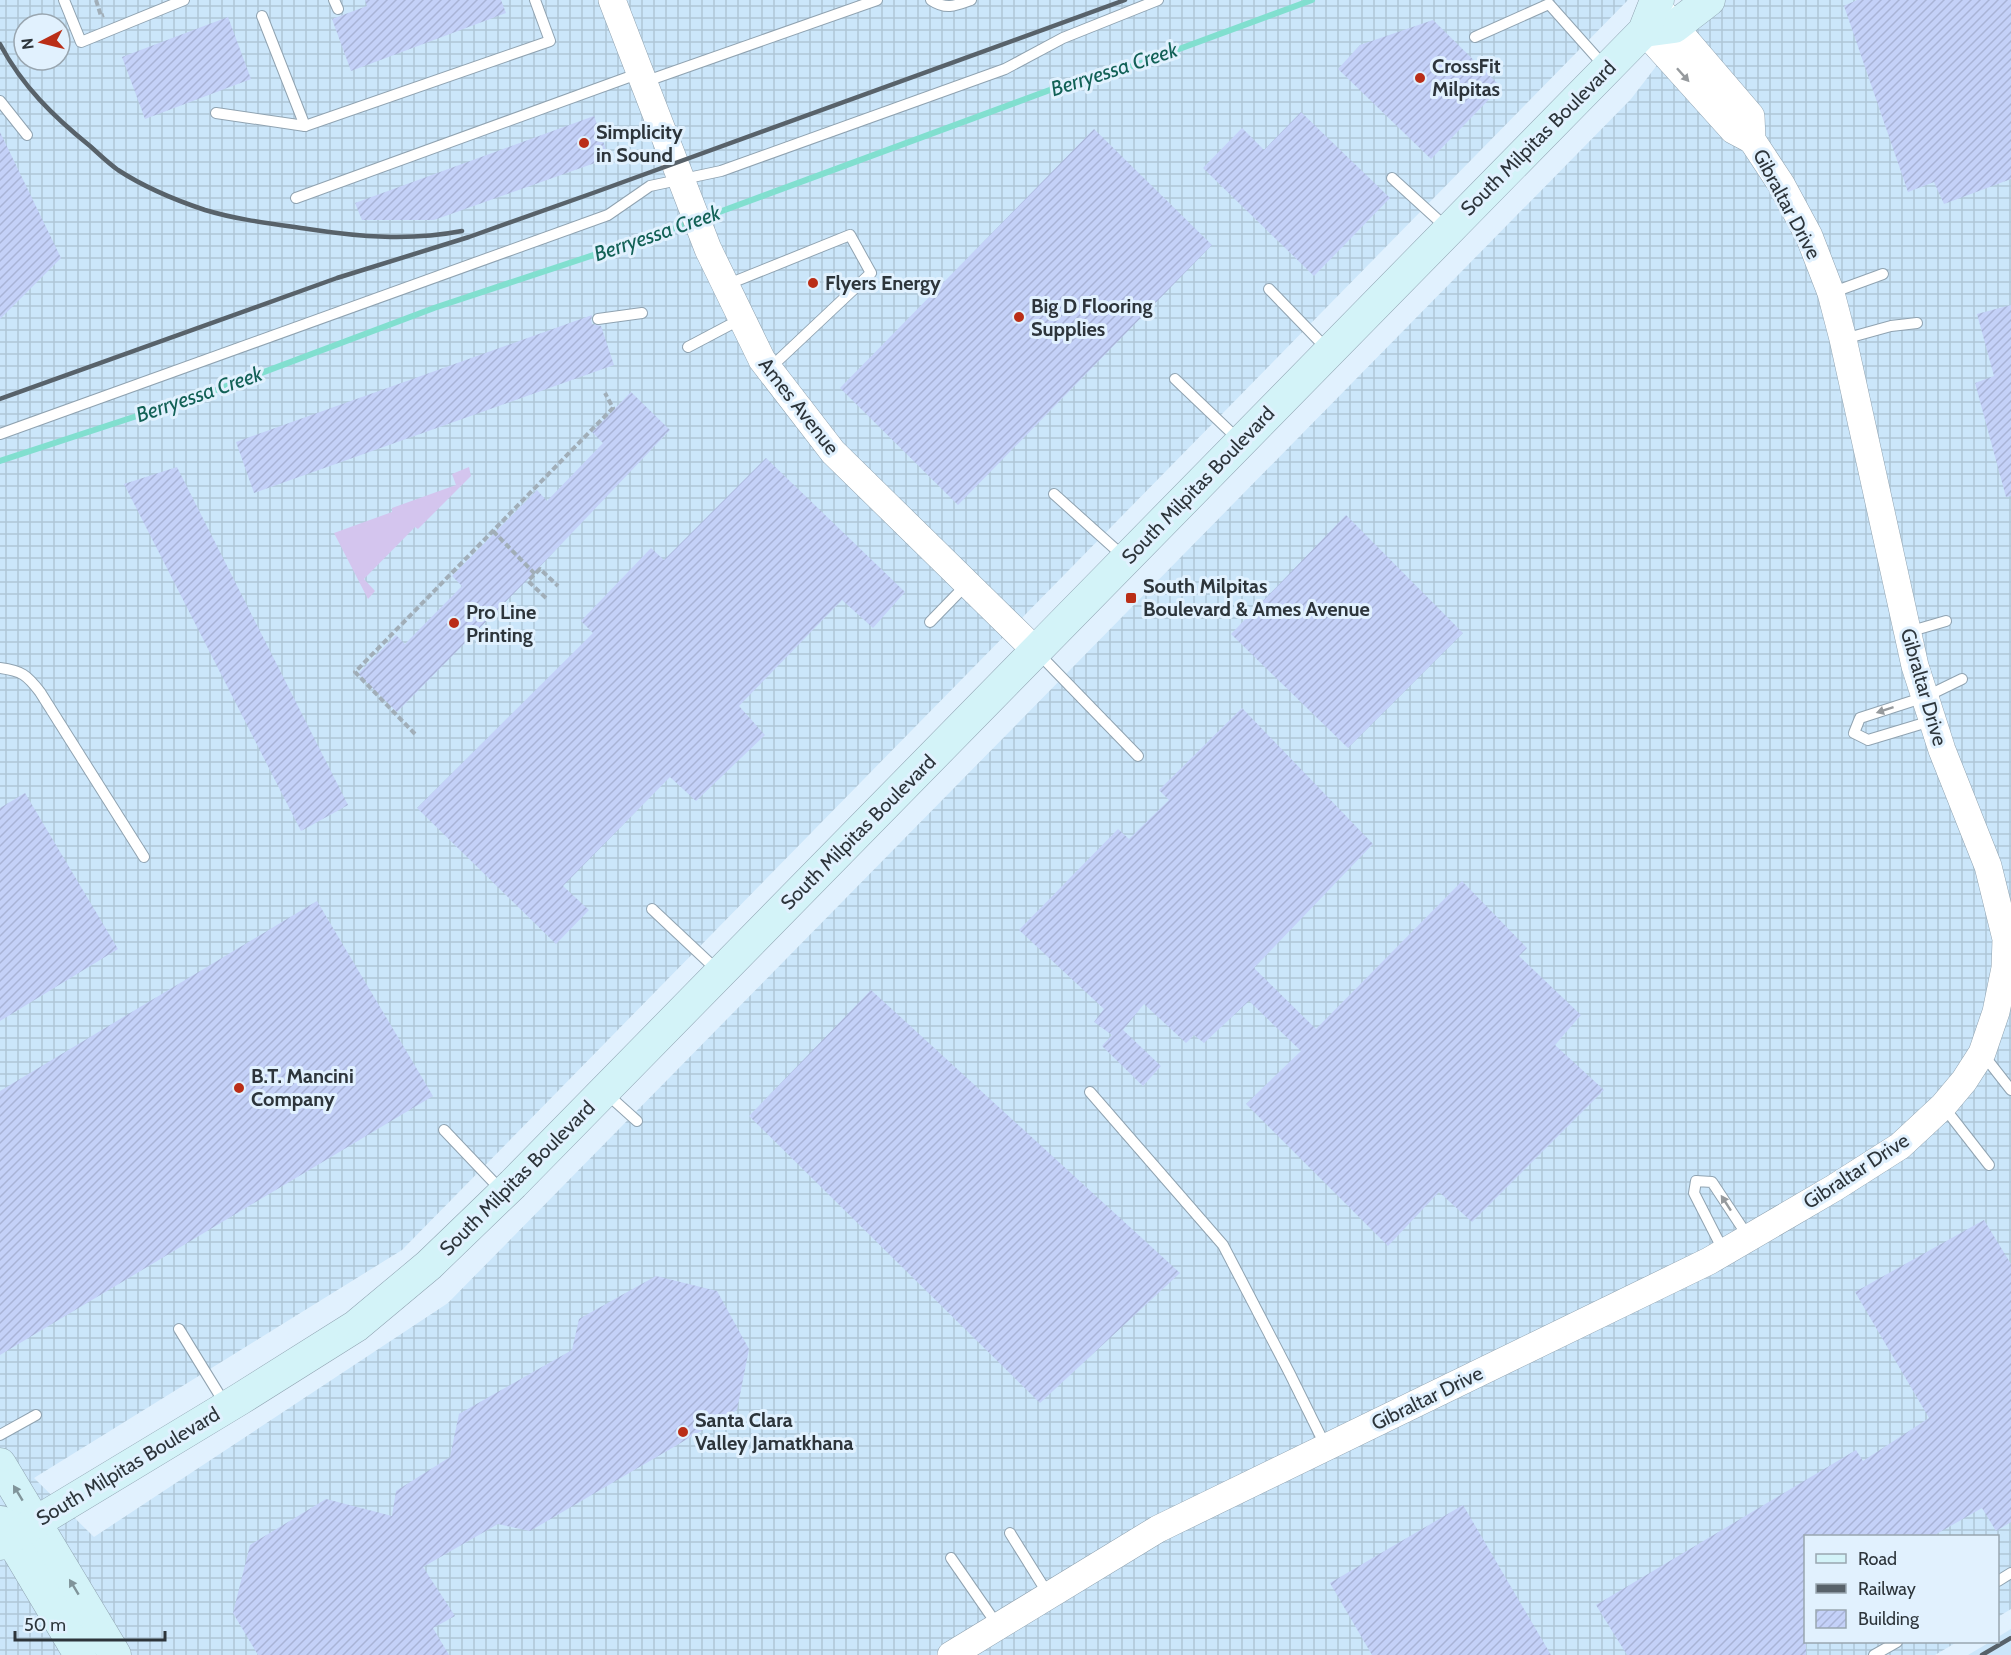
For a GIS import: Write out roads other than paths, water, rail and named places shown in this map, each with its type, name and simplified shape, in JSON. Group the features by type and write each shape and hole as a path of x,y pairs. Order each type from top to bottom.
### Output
{"main road":[{"name":"South Milpitas Boulevard","path":"11,1531 227,1407 356,1326 429,1265 504,1193 1658,15 1709,0"},
{"path":"0,1464 11,1531 80,1655"},
{"path":"11,1531 115,1655"}],"street":[{"name":"Ames Avenue","path":"612,0 708,249 762,360 833,452 1036,651"},
{"name":"Gibraltar Drive","path":"951,1655 1158,1529 1749,1238 1834,1188 1899,1146 1943,1106 1964,1081 1982,1053 1996,1012 2005,968 2006,939 1988,866 1942,750 1915,666 1831,293 1809,236 1781,184 1752,140 1733,130 1658,15"}],"lane":[{"path":"64,0 81,42 184,0"},
{"path":"216,114 305,126 550,41 535,0"},
{"path":"296,198 642,77 877,0"},
{"path":"931,0 940,6 955,6 971,0"},
{"path":"0,434 608,215 650,186 682,183 721,171 1005,69 1063,38 1158,0"},
{"path":"1475,37 1550,4 1606,68"},
{"path":"262,16 305,126"},
{"path":"0,101 27,135"},
{"path":"1392,178 1448,229"},
{"path":"725,285 850,235 871,273 769,370"},
{"path":"1831,293 1883,274"},
{"path":"1269,289 1329,351"},
{"path":"598,319 642,313"},
{"path":"688,347 742,319"},
{"path":"1843,339 1892,326 1917,323"},
{"path":"1175,379 1240,441"},
{"path":"1054,494 1126,559"},
{"path":"930,622 967,584"},
{"path":"1908,632 1946,621"},
{"path":"1036,651 1138,756"},
{"path":"0,668 16,670 28,676 144,857"},
{"path":"1929,709 1860,718 1854,733 1868,740 1929,709 1962,679"},
{"path":"652,909 720,972"},
{"path":"1982,1053 2011,1090"},
{"path":"604,1091 637,1121"},
{"path":"1090,1092 1223,1245 1326,1447"},
{"path":"1943,1106 1989,1165"},
{"path":"444,1130 504,1193"},
{"path":"1724,1252 1694,1193 1696,1181 1712,1182 1749,1238"},
{"path":"179,1329 227,1407"},
{"path":"0,1435 36,1415"},
{"path":"1010,1533 1048,1596"},
{"path":"951,1558 998,1626"},
{"path":"1874,1655 1894,1643"}],"waterway":[{"name":"Berryessa Creek","path":"703,218 1085,77 1133,66 1312,0"},
{"name":"Berryessa Creek","path":"0,461 216,390 434,308 690,223"}],"railway":[{"path":"0,399 337,278 469,237 1125,0"},
{"path":"0,44 18,74 64,124 118,170 171,197 205,210 230,216 347,234 404,237 462,231"},
{"path":"1982,1655 2011,1638"}],"place":[{"name":"CrossFit Milpitas","path":"1420,78"},
{"name":"Simplicity in Sound","path":"584,143"},
{"name":"Flyers Energy","path":"813,283"},
{"name":"Big D Flooring Supplies","path":"1019,317"},
{"name":"South Milpitas Boulevard & Ames Avenue","path":"1131,598"},
{"name":"Pro Line Printing","path":"454,623"},
{"name":"B.T. Mancini Company","path":"239,1088"},
{"name":"Santa Clara Valley Jamatkhana","path":"683,1432"}]}
